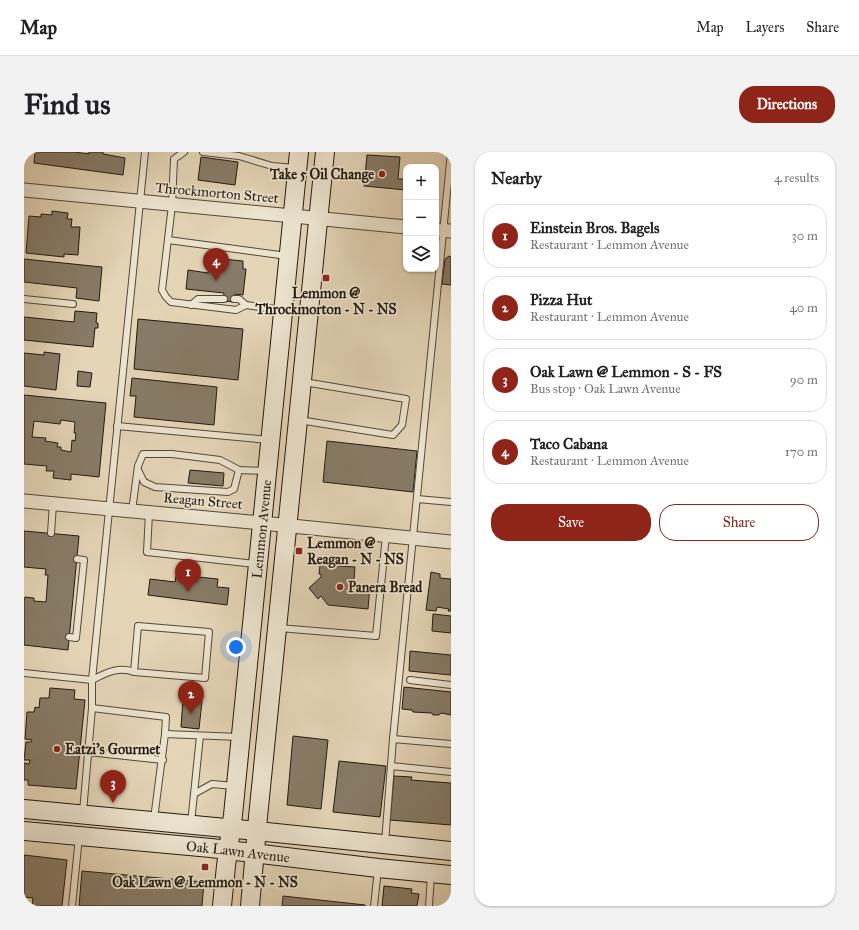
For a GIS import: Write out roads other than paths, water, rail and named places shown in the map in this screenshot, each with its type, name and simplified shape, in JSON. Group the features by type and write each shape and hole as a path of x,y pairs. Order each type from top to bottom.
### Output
{"main road":[{"name":"Lemmon Avenue","path":"250,906 256,830 325,152"},
{"name":"Lemmon Avenue","path":"222,906 232,828 298,160"},
{"name":"Oak Lawn Avenue","path":"24,809 256,830 451,851"},
{"name":"Oak Lawn Avenue","path":"24,831 228,850 451,875"}],"street":[{"name":"Throckmorton Street","path":"24,190 403,227"},
{"name":"Reagan Street","path":"24,502 262,523 451,542"}],"lane":[{"path":"83,814 92,708 92,680 145,152"},
{"path":"184,152 174,159 172,205 162,290 166,297 171,302 236,310 246,306 283,310"},
{"path":"203,152 239,156 272,166 298,160"},
{"path":"385,844 393,739 451,152"},
{"path":"168,240 289,256"},
{"path":"24,299 73,304"},
{"path":"191,304 198,299 224,299"},
{"path":"234,299 239,300 246,306"},
{"path":"298,420 393,435 402,425 406,399 302,382"},
{"path":"118,426 270,440"},
{"path":"132,511 138,466 143,454 172,454 220,460 239,470 267,470"},
{"path":"138,466 144,482 155,487 228,492 234,489 239,470"},
{"path":"417,499 451,502"},
{"path":"51,534 53,504"},
{"path":"149,513 147,552 258,564"},
{"path":"277,628 376,636 386,535"},
{"path":"69,637 76,638 84,560 77,559"},
{"path":"73,598 80,599"},
{"path":"24,673 92,680 108,671 127,669 134,672 205,678 209,632 138,626 134,672"},
{"path":"410,680 451,685"},
{"path":"92,708 166,717 163,760 154,821"},
{"path":"165,734 241,737"},
{"path":"191,825 200,736"},
{"path":"393,739 451,744"},
{"path":"88,752 163,760"},
{"path":"391,766 451,772"},
{"path":"194,794 212,784 236,786"},
{"path":"72,906 79,836"},
{"path":"374,906 378,868"},
{"path":"429,906 432,873"}],"place":[{"name":"Take 5 Oil Change","path":"382,174"},
{"name":"Lemmon @ Throckmorton - N - NS","path":"326,278"},
{"name":"Taco Cabana","path":"216,281"},
{"name":"Lemmon @ Reagan - N - NS","path":"299,551"},
{"name":"Panera Bread","path":"340,587"},
{"name":"Einstein Bros. Bagels","path":"188,592"},
{"name":"Pizza Hut","path":"191,714"},
{"name":"Eatzi's Gourmet","path":"57,749"},
{"name":"Oak Lawn @ Lemmon - S - FS","path":"113,803"},
{"name":"Oak Lawn @ Lemmon - N - NS","path":"205,867"}]}
